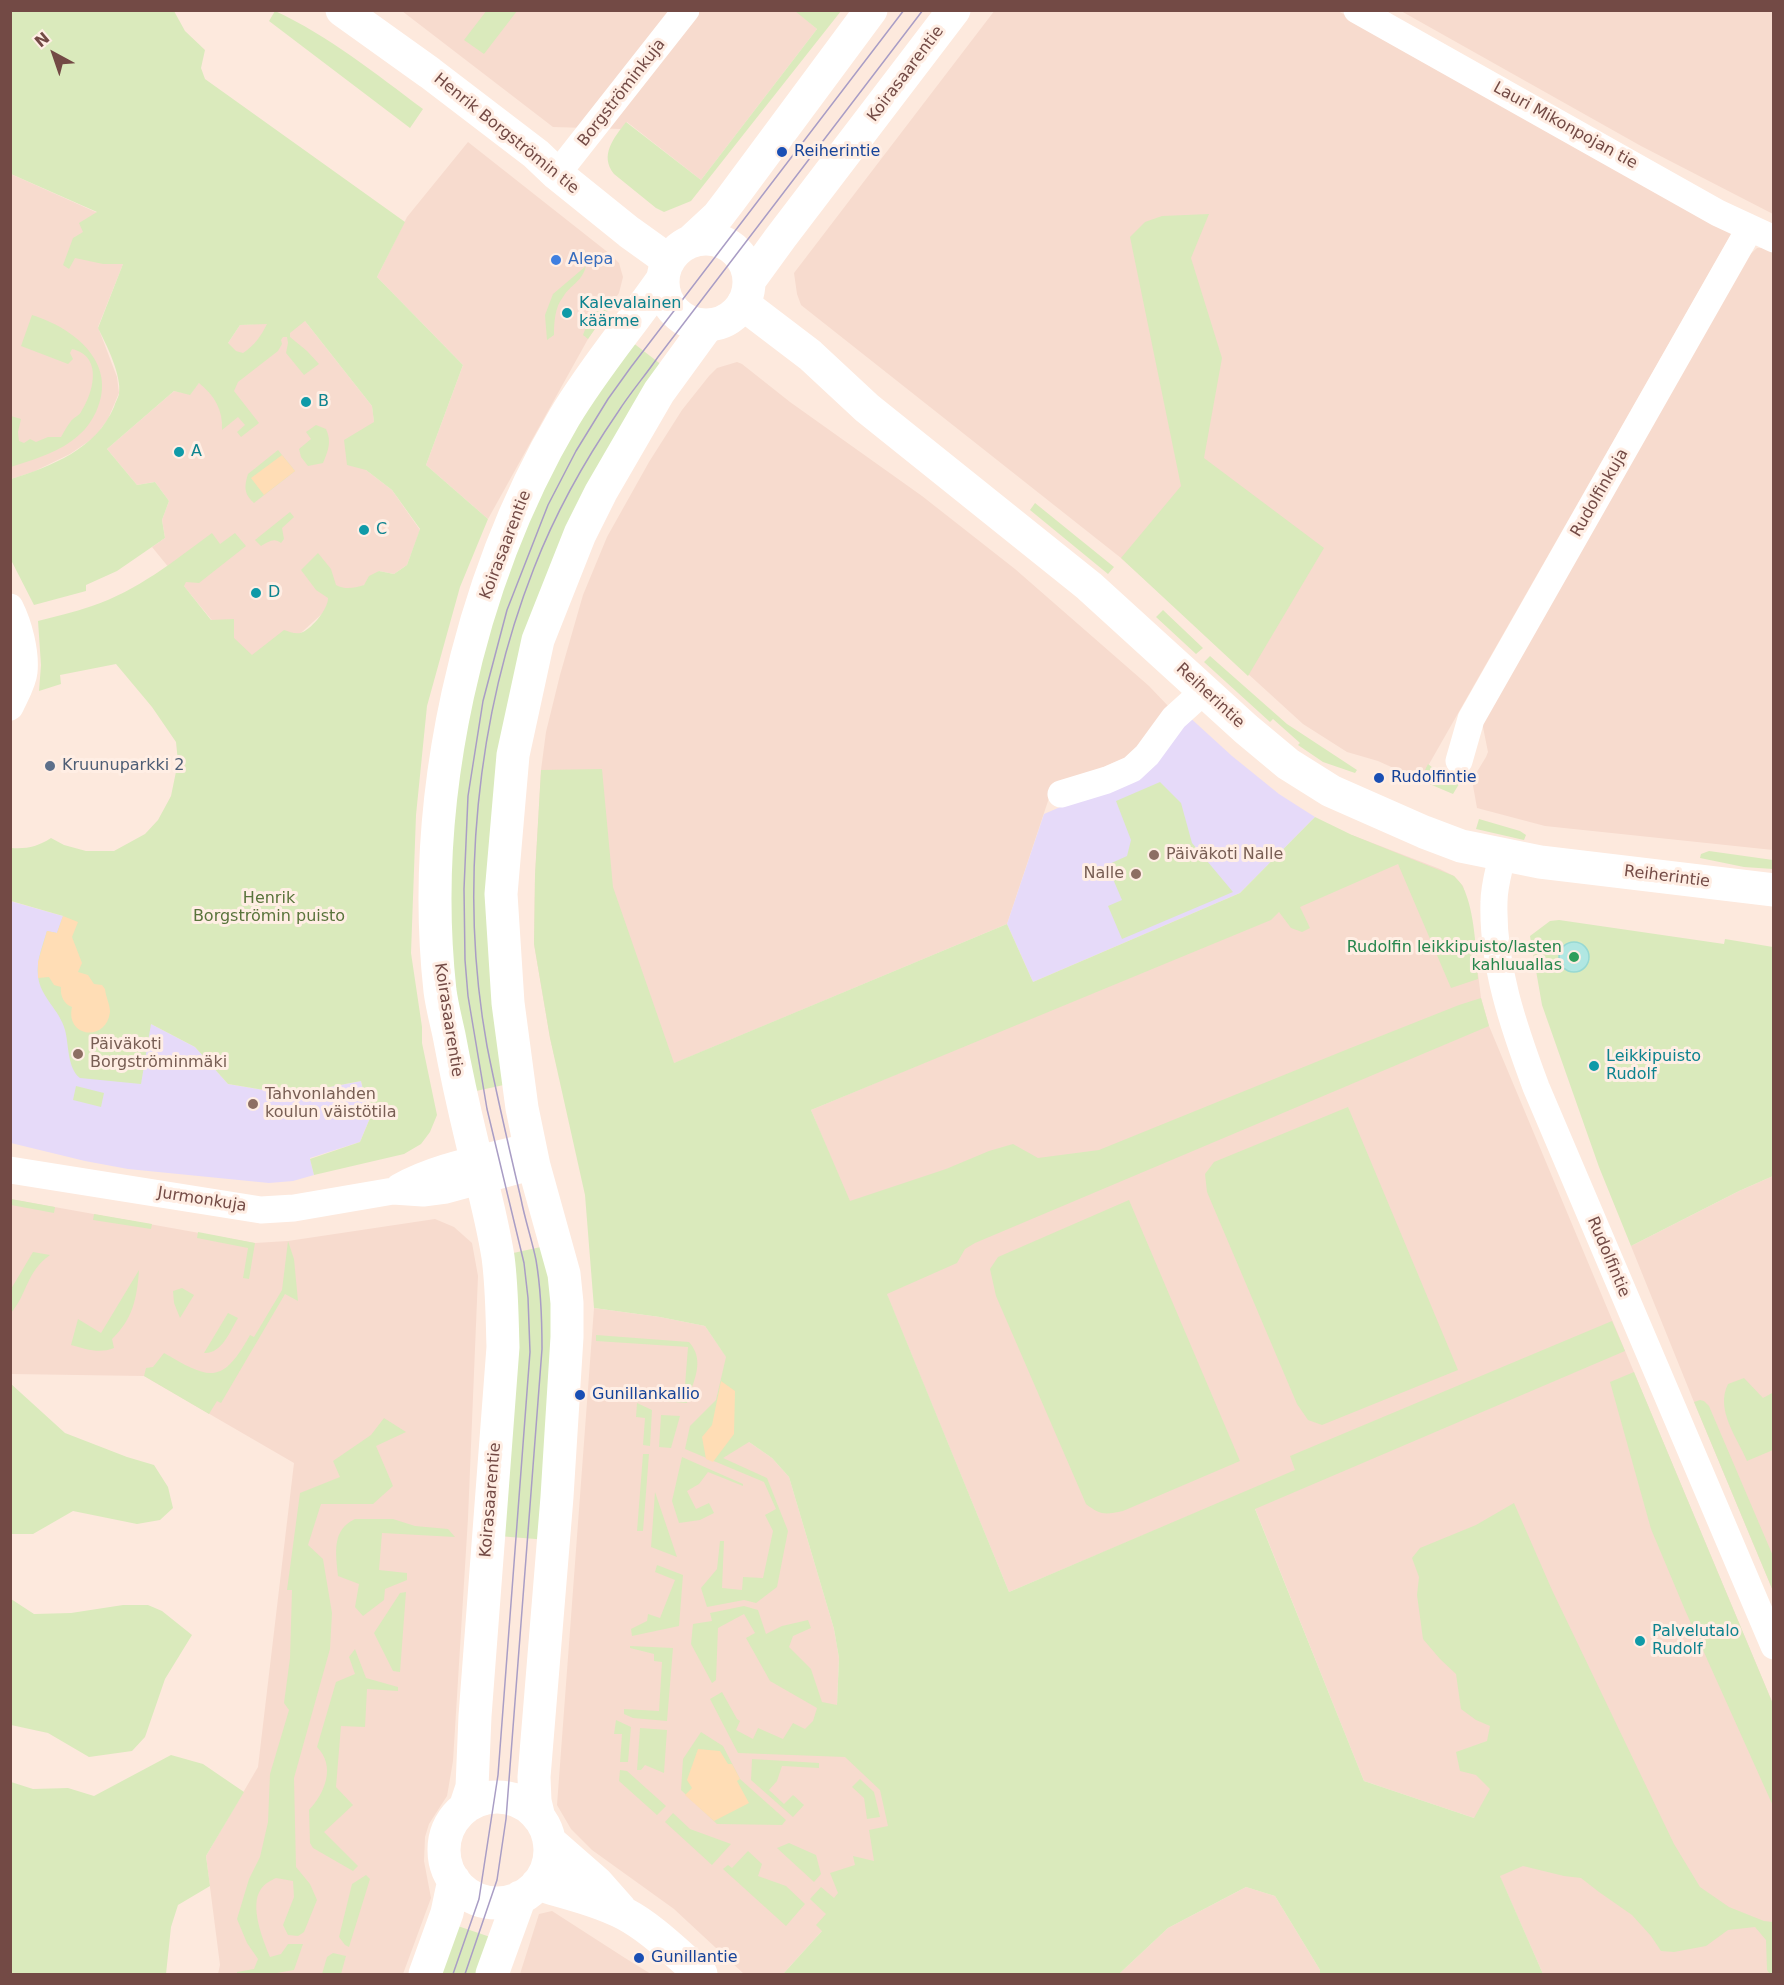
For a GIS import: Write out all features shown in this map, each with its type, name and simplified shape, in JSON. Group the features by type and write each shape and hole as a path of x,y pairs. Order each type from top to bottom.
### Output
{"street":[{"name":"Henrik Borgströmin tie","path":"342,10 406,54 536,154 620,225 673,260"},
{"name":"Borgströminkuja","path":"557,174 686,10"},
{"name":"Koirasaarentie","path":"465,1808 472,1787 475,1716 502,1347 498,1257 440,992 436,870 442,789 453,716 467,654 488,586 526,492 580,392 673,260 718,216 871,10"},
{"name":"Koirasaarentie","path":"746,293 781,237 954,10"},
{"name":"Lauri Mikonpojan tie","path":"1358,10 1718,213 1762,233"},
{"name":"Rudolfinkuja","path":"1459,761 1472,719 1762,233"},
{"path":"701,238 714,239 729,245 742,259 746,293 728,320 707,326 686,321 673,311 664,297 673,260 701,238"},
{"name":"Reiherintie","path":"746,293 867,408 1089,586 1246,729 1288,764 1331,790 1424,832 1461,846 1502,856 1773,890"},
{"path":"492,1974 529,1890 546,1871 550,1856 536,1801 534,1777 557,1497 567,1337 564,1274 532,1156 521,1101 508,1003 501,894 513,755 538,640 580,534 601,492 659,392 707,326"},
{"path":"10,608 19,631 24,673 10,707"},
{"path":"1061,794 1107,780 1132,769 1147,756 1174,718 1205,690"},
{"name":"Rudolfintie","path":"1502,856 1494,900 1495,926 1498,960 1517,1037 1540,1098 1773,1646"},
{"name":"Jurmonkuja","path":"10,1170 261,1210 294,1208 393,1191 416,1178 479,1171 532,1156"},
{"path":"625,1914 597,1882 544,1829 525,1805 501,1797 484,1798 465,1808 452,1823 445,1841 446,1861 454,1880 465,1892 485,1901 506,1902 529,1890 589,1899 625,1914 655,1935 701,1974"},
{"path":"424,1974 447,1913 454,1880"}],"shaded area":[{"path":"795,10 817,29 701,180 627,122 621,129 553,127 402,11"},
{"path":"995,10 1338,11 1732,233 1420,780 1378,761 1347,752 1303,724 1121,558 801,305 794,273"},
{"path":"1401,11 1773,11 1773,214 1641,146"},
{"path":"468,142 610,254 619,263 623,277 619,293 588,339 488,519 426,465 463,365 377,277 407,217"},
{"path":"11,174 129,227 135,234 98,327 117,377 119,393 108,419 95,437 70,454 33,472 11,479"},
{"path":"1770,247 1773,249 1773,850 1545,826 1477,808 1472,780 1488,752 1483,727 1479,724 1741,263 1757,248"},
{"path":"305,321 372,406 374,422 366,470 392,490 420,530 407,565 394,574 379,571 364,585 324,612 302,632 250,667 152,547 165,538 162,520 169,501 155,482 137,485 107,449 174,391 190,394 240,325"},
{"path":"737,362 922,496 1015,569 1149,686 1170,708 1132,755 1052,789 1007,924 567,1108 550,1038 534,944 535,875 541,770 546,732 583,595 607,537 649,462 682,410 717,368"},
{"name":"Päiväkoti Nalle","path":"1186,714 1232,756 1279,794 1315,817 1240,893 1033,982 1007,924 1044,814 1130,777"},
{"path":"1352,835 1440,869 1454,876 1463,886 1471,917 1481,998 1489,1026 1773,1704 1773,1974 1543,1974 1474,1818 1364,1781 1248,1491 1009,1592 811,1110 1045,1012"},
{"path":"10,901 63,916 151,1024 195,1047 228,1084 264,1090 309,1091 361,1081 370,1118 360,1142 310,1158 314,1175 293,1181 269,1183 128,1169 11,1143"},
{"path":"1773,1176 1773,1591 1631,1246"},
{"path":"10,1199 255,1243 288,1241 435,1219 454,1227 472,1243 478,1276 468,1518 453,1761 447,1796 429,1824 425,1837 424,1861 431,1898 403,1974 218,1974 220,1965 206,1856 258,1767 294,1463 144,1376 11,1374"},
{"path":"594,1308 705,1326 736,1371 749,1442 772,1458 789,1477 834,1629 839,1658 837,1705 906,1788 879,1868 783,1974 744,1974 674,1909 592,1850 571,1829 557,1805"},
{"path":"1246,1887 1275,1896 1320,1970 1320,1974 1119,1974 1168,1928"},
{"path":"552,1911 651,1974 520,1974 539,1914"}],"green space":[{"path":"487,10 517,11 484,54 464,40"},
{"name":"Henrik Borgströmin puisto","path":"11,11 174,11 185,31 205,50 201,68 205,79 405,222 377,277 463,365 426,465 488,519 460,587 427,706 416,815 411,953 422,1027 422,1043 437,1115 430,1132 421,1144 404,1154 314,1175 310,1159 360,1142 370,1118 361,1081 309,1091 264,1090 228,1084 195,1047 151,1024 141,1084 80,1078 73,1068 65,1030 42,990 38,976 39,959 47,931 57,933 63,916 11,901 11,848 32,847 51,838 64,845 86,851 114,851 145,834 158,820 171,796 178,762 176,742 152,707 116,664 60,675 61,684 39,691 41,665 38,621 109,600 140,584 212,533 220,544 235,533 246,546 199,583 186,582 184,586 211,620 234,619 234,638 252,655 284,630 303,632 323,612 328,598 316,590 301,570 318,553 331,569 336,585 346,588 357,587 364,585 369,576 379,571 394,574 407,565 420,529 392,490 366,470 347,465 344,440 374,422 372,406 305,321 290,333 290,337 319,364 304,375 286,353 287,337 283,337 278,351 238,382 234,391 259,423 241,437 237,432 245,425 238,417 222,430 217,404 199,383 190,395 174,391 107,449 137,485 155,482 169,501 162,520 165,538 117,571 86,585 86,591 34,605 11,560 11,479 57,462 84,445 106,422 114,407 119,394 118,378 113,360 98,328 123,264 103,264 75,258 69,269 63,265 73,238 83,232 79,223 97,212 11,174","holes":["267,324 260,336 243,353 236,351 228,343 240,325"]},
{"path":"275,11 333,44 423,109 410,128 269,21"},
{"path":"795,11 841,11 691,201 664,212 614,174 608,160 608,153 613,140 626,122 701,180 817,29"},
{"path":"1209,214 1191,258 1222,358 1204,458 1324,548 1248,676 1121,558 1181,486 1130,237 1145,222 1162,216"},
{"path":"586,266 582,276 560,301 554,335 547,340 545,315 553,294"},
{"path":"602,298 611,306 588,339 583,335 595,303"},
{"path":"32,315 63,329 77,338 88,350 97,363 102,378 102,394 96,412 83,432 65,446 11,467 11,416 21,419 18,432 19,441 24,443 30,439 36,442 48,437 61,437 86,404 92,385 92,367 82,353 72,349 70,353 73,359 68,364 21,346"},
{"path":"632,342 667,369 521,683 513,1083 476,1091 445,955 460,715 539,479"},
{"path":"316,425 326,429 329,446 323,463 308,466 301,457 299,449 311,439 306,432"},
{"path":"278,450 295,471 254,503 246,490 248,474"},
{"path":"1035,503 1114,567 1108,574 1030,510"},
{"path":"290,512 294,517 282,528 284,539 281,543 273,540 261,546 255,540"},
{"path":"1163,610 1203,648 1196,654 1156,617"},
{"path":"1210,656 1287,724 1357,770 1355,773 1323,762 1298,745 1300,743 1273,719 1270,722 1204,662"},
{"path":"1428,764 1459,784 1453,794 1420,780"},
{"path":"602,769 613,887 674,1063 1007,924 1033,982 1240,893 1315,817 1352,835 1456,878 1463,887 1470,908 1478,979 1451,988 1398,864 1300,907 1310,928 1302,932 1291,928 1279,912 1271,920 811,1110 850,1201 1013,1144 1038,1158 1099,1150 1481,998 1489,1026 975,1243 965,1249 957,1263 887,1294 1009,1592 1295,1470 1290,1456 1612,1321 1625,1351 1255,1509 1364,1781 1474,1818 1490,1789 1476,1775 1460,1771 1456,1752 1487,1741 1490,1726 1476,1720 1461,1709 1456,1674 1423,1639 1417,1595 1419,1577 1412,1558 1420,1548 1476,1525 1514,1503 1552,1590 1674,1844 1700,1887 1729,1907 1764,1921 1773,1922 1773,1974 1767,1970 1766,1940 1755,1927 1728,1930 1706,1946 1674,1952 1661,1951 1632,1915 1581,1878 1523,1866 1500,1876 1543,1974 1320,1974 1320,1970 1275,1896 1246,1887 1168,1928 1119,1974 783,1974 822,1931 816,1925 826,1914 810,1899 821,1887 834,1898 838,1893 830,1873 855,1865 853,1856 874,1861 869,1830 888,1826 880,1790 845,1757 738,1753 710,1699 722,1692 740,1721 736,1730 753,1739 758,1728 783,1739 793,1723 805,1729 813,1721 817,1708 770,1681 746,1638 755,1633 744,1614 718,1628 716,1680 712,1683 691,1644 693,1624 712,1621 710,1613 744,1606 758,1610 766,1634 782,1626 808,1620 811,1628 793,1636 789,1647 811,1669 822,1702 837,1705 839,1658 834,1629 789,1477 772,1458 749,1442 723,1458 767,1478 788,1531 777,1587 756,1603 744,1600 707,1607 701,1588 717,1569 720,1541 724,1541 722,1588 742,1590 743,1577 763,1578 773,1531 765,1515 776,1509 764,1482 685,1449 690,1426 716,1400 726,1357 705,1326 594,1308 585,1195 550,1038 534,944 535,875 541,770"},
{"path":"1160,782 1181,803 1192,843 1233,892 1122,939 1108,906 1122,900 1107,865 1127,856 1131,840 1116,801"},
{"path":"1479,819 1520,831 1526,835 1524,840 1476,829"},
{"path":"1709,851 1773,860 1773,869 1744,867 1700,858 1701,854"},
{"path":"1559,920 1724,944 1725,939 1773,947 1773,1176 1631,1246 1599,1167 1542,1005 1530,936 1550,921"},
{"path":"76,1086 104,1093 101,1107 73,1100"},
{"path":"1348,1107 1458,1370 1322,1425 1308,1420 1297,1404 1207,1192 1205,1174 1214,1162"},
{"path":"11,1199 55,1207 54,1213 11,1205"},
{"path":"1129,1200 1240,1461 1123,1511 1107,1513 1099,1512 1086,1504 996,1296 990,1269 998,1257"},
{"path":"94,1214 152,1224 151,1229 93,1220"},
{"path":"198,1232 255,1243 249,1279 243,1278 248,1248 197,1238"},
{"path":"288,1241 294,1259 298,1301 285,1294 221,1403 217,1401 209,1414 144,1376 146,1368 153,1367 164,1353 204,1372 213,1373 222,1370 231,1363 250,1335 254,1337 282,1290"},
{"path":"550,1245 556,1273 548,1540 498,1536 504,1255"},
{"path":"33,1252 50,1255 36,1268 11,1313 11,1289"},
{"path":"139,1270 133,1308 125,1324 112,1339 114,1348 98,1351 71,1345 78,1319 101,1333"},
{"path":"182,1288 194,1295 180,1318 174,1303 173,1291"},
{"path":"228,1313 238,1318 228,1335 216,1350 204,1353"},
{"path":"596,1335 689,1342 697,1356 697,1371 687,1403 651,1400 651,1397 684,1398 688,1347 596,1341"},
{"path":"1634,1372 1773,1704 1773,1806 1651,1529 1610,1382"},
{"path":"1744,1378 1763,1398 1774,1392 1773,1450 1747,1461 1729,1423 1724,1404 1728,1384"},
{"path":"10,1383 65,1433 154,1465 168,1487 173,1508 160,1520 137,1524 73,1511 33,1534 11,1534"},
{"path":"1700,1400 1709,1406 1773,1556 1773,1591 1694,1402"},
{"path":"637,1403 652,1410 650,1446 643,1445 645,1418 636,1417"},
{"path":"661,1415 680,1416 671,1448 659,1447"},
{"path":"384,1418 406,1432 376,1446 393,1486 373,1504 321,1504 308,1545 323,1559 332,1613 330,1649 294,1778 296,1867 310,1884 317,1900 304,1932 298,1936 288,1935 283,1925 294,1897 293,1881 276,1878 264,1885 256,1904 261,1932 270,1957 281,1954 288,1944 303,1944 294,1970 271,1974 237,1974 237,1972 254,1969 258,1959 247,1943 237,1919 249,1879 260,1857 268,1822 270,1774 289,1710 284,1703 290,1658 292,1590 287,1590 300,1493 340,1477 333,1461 371,1435"},
{"path":"643,1454 649,1454 643,1531 637,1531"},
{"path":"682,1457 743,1484 743,1486 708,1472 699,1484 687,1491 696,1509 709,1503 714,1513 700,1520 679,1523 672,1501"},
{"path":"655,1492 677,1557 651,1547"},
{"path":"355,1519 393,1519 415,1526 448,1529 455,1537 382,1533 379,1570 407,1573 407,1580 385,1589 384,1600 363,1616 355,1607 359,1584 338,1576 336,1559 337,1543 342,1529"},
{"path":"657,1565 683,1575 679,1626 632,1636 631,1629 647,1621 648,1614 660,1618 675,1580 655,1572"},
{"path":"406,1592 400,1672 393,1671 374,1633 400,1593"},
{"path":"11,1599 34,1614 71,1613 123,1605 148,1605 162,1611 192,1635 165,1679 145,1737 132,1751 89,1757 48,1733 11,1725"},
{"path":"630,1646 673,1648 667,1721 633,1718 624,1714 624,1709 659,1711 662,1662 654,1661 654,1654 630,1648"},
{"path":"355,1649 366,1678 398,1687 398,1691 367,1689 365,1727 341,1726 336,1787 353,1805 324,1832 358,1866 353,1871 313,1848 310,1843 309,1810 320,1796 326,1779 326,1762 317,1747 336,1682 355,1674 349,1657"},
{"path":"616,1720 631,1727 628,1762 620,1762 622,1734 614,1734"},
{"path":"640,1728 667,1730 664,1773 645,1765 641,1770 637,1770"},
{"path":"701,1732 723,1746 740,1779 786,1820 782,1825 717,1824 681,1790 683,1759"},
{"path":"171,1755 203,1764 244,1792 206,1856 210,1886 178,1905 171,1927 166,1974 11,1974 11,1782 33,1789 68,1788 94,1796"},
{"path":"752,1759 819,1763 819,1768 782,1766 777,1781 769,1790 784,1804 793,1795 804,1805 793,1817 751,1780"},
{"path":"620,1770 627,1771 666,1806 657,1815 619,1781"},
{"path":"860,1779 874,1792 880,1817 867,1819 864,1798 852,1787"},
{"path":"673,1813 690,1829 731,1844 712,1865 665,1822"},
{"path":"789,1843 816,1855 821,1874 814,1882 777,1848"},
{"path":"748,1851 762,1864 758,1876 786,1886 805,1904 786,1926 723,1869 728,1865 732,1868"},
{"path":"366,1875 370,1879 349,1947 339,1937 352,1884"},
{"path":"452,1924 496,1939 484,1974 435,1974"},
{"path":"333,1953 346,1956 341,1974 322,1974 327,1957"}],"sand":[{"path":"282,455 295,471 264,495 251,478"},
{"path":"63,916 78,922 72,937 82,963 78,972 88,975 94,984 102,985 105,989 110,1012 107,1022 101,1029 94,1032 80,1030 74,1025 71,1017 72,1007 63,999 61,987 54,985 49,977 38,978 38,962 47,931 57,933"},
{"path":"721,1381 735,1391 734,1434 713,1462 706,1459 702,1437 712,1425"},
{"path":"698,1749 720,1751 728,1764 732,1764 740,1779 737,1781 749,1803 714,1821 685,1795 692,1788 687,1780"}],"water":[{"name":"Rudolfin leikkipuisto/lasten kahluuallas","path":"1574,942 1580,943 1588,951 1588,963 1580,971 1574,972 1568,971 1560,963 1559,957 1560,951 1568,943"}],"tram line":[{"path":"453,1974 479,1899 498,1775 530,1352 524,1263 487,1109 468,996 465,960 464,889 468,796 483,701 507,610 548,505 576,451 631,367 904,10"},
{"path":"465,1974 497,1880 506,1819 542,1349 541,1304 536,1260 487,1046 474,927 474,866 478,804 486,743 498,683 514,625 542,548 594,449 658,357 923,10"}],"place":[{"name":"Reiherintie","path":"782,152"},
{"name":"Alepa","path":"556,260"},
{"name":"Kalevalainen käärme","path":"567,313"},
{"name":"B","path":"306,402"},
{"name":"A","path":"179,452"},
{"name":"C","path":"364,530"},
{"name":"D","path":"256,593"},
{"name":"Kruunuparkki 2","path":"50,766"},
{"name":"Rudolfintie","path":"1379,778"},
{"name":"Päiväkoti Nalle","path":"1154,855"},
{"name":"Nalle","path":"1136,874"},
{"name":"Rudolfin leikkipuisto/lasten kahluuallas","path":"1574,957"},
{"name":"Päiväkoti Borgströminmäki","path":"78,1054"},
{"name":"Leikkipuisto Rudolf","path":"1594,1066"},
{"name":"Tahvonlahden koulun väistötila","path":"253,1104"},
{"name":"Gunillankallio","path":"580,1395"},
{"name":"Palvelutalo Rudolf","path":"1640,1641"},
{"name":"Gunillantie","path":"639,1958"}]}
